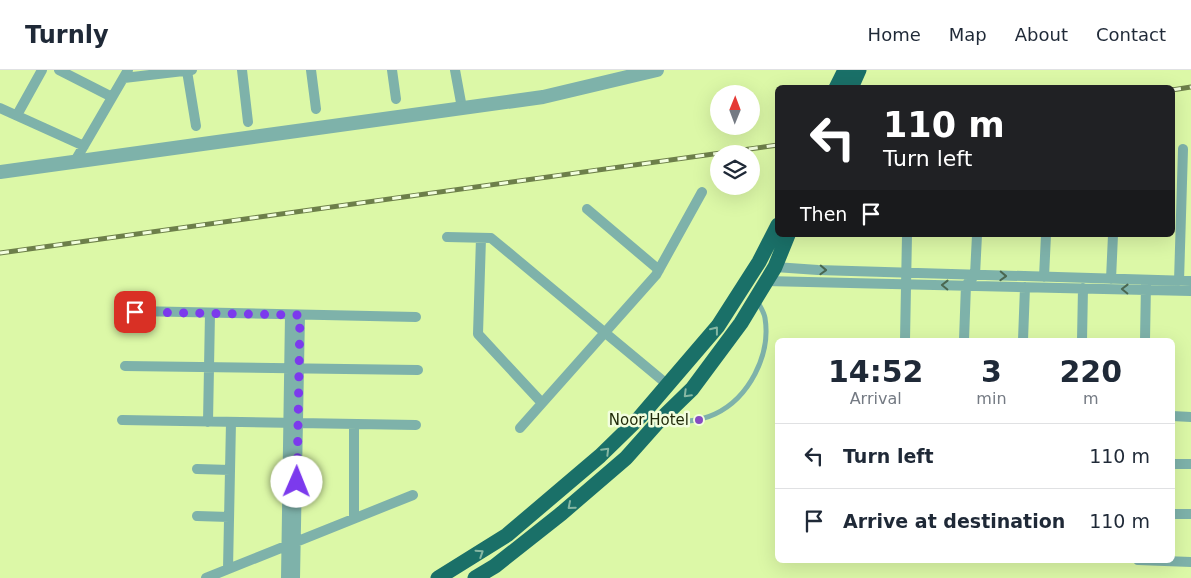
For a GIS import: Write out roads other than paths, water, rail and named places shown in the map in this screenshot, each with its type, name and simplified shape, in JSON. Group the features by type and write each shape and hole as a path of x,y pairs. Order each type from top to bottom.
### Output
{"highway":[{"path":"838,85 845,70"},
{"path":"852,85 859,70"},
{"path":"438,578 507,535 600,456 640,417 718,326 759,262 775,231"},
{"path":"475,578 495,566 562,513 626,458 658,422 692,389 741,323 775,267 787,237"}],"street":[{"path":"17,115 42,70"},
{"path":"60,70 112,97"},
{"path":"75,161 126,74 192,70"},
{"path":"242,70 248,122"},
{"path":"311,70 316,109"},
{"path":"392,70 396,99"},
{"path":"455,70 462,108"},
{"path":"0,172 543,97 657,70"},
{"path":"188,71 196,126"},
{"path":"0,108 84,146"},
{"path":"1179,281 1183,149"},
{"path":"520,428 656,276 702,192"},
{"path":"587,209 659,270"},
{"path":"905,338 907,237"},
{"path":"964,338 966,285 975,275 977,237"},
{"path":"1044,277 1046,237"},
{"path":"1111,279 1113,237"},
{"path":"448,238 491,238 668,385"},
{"path":"481,238 478,334 542,402"},
{"path":"775,267 966,285 1025,287 1083,288 1191,281"},
{"path":"766,281 975,275 1111,279 1191,291"},
{"path":"1145,338 1146,285"},
{"path":"1023,338 1025,287"},
{"path":"1082,338 1083,288"},
{"path":"135,312 416,317"},
{"path":"208,422 210,313"},
{"path":"286,578 291,544 295,315"},
{"path":"125,366 418,370"},
{"path":"1175,416 1191,417"},
{"path":"122,420 416,425"},
{"path":"228,569 231,422"},
{"path":"354,424 354,518"},
{"path":"1175,464 1191,464"},
{"path":"197,469 230,470"},
{"path":"206,578 413,495"},
{"path":"1175,514 1191,514"},
{"path":"197,516 230,517"},
{"path":"291,544 295,578"},
{"path":"1175,561 1191,562"}],"lane":[{"path":"658,422 687,422 715,414 739,397 756,373 765,346 765,317 756,298"}],"railway":[{"path":"1175,90 1191,87"},
{"path":"0,253 775,145"}],"place":[{"name":"Noor Hotel","path":"699,420"}]}
